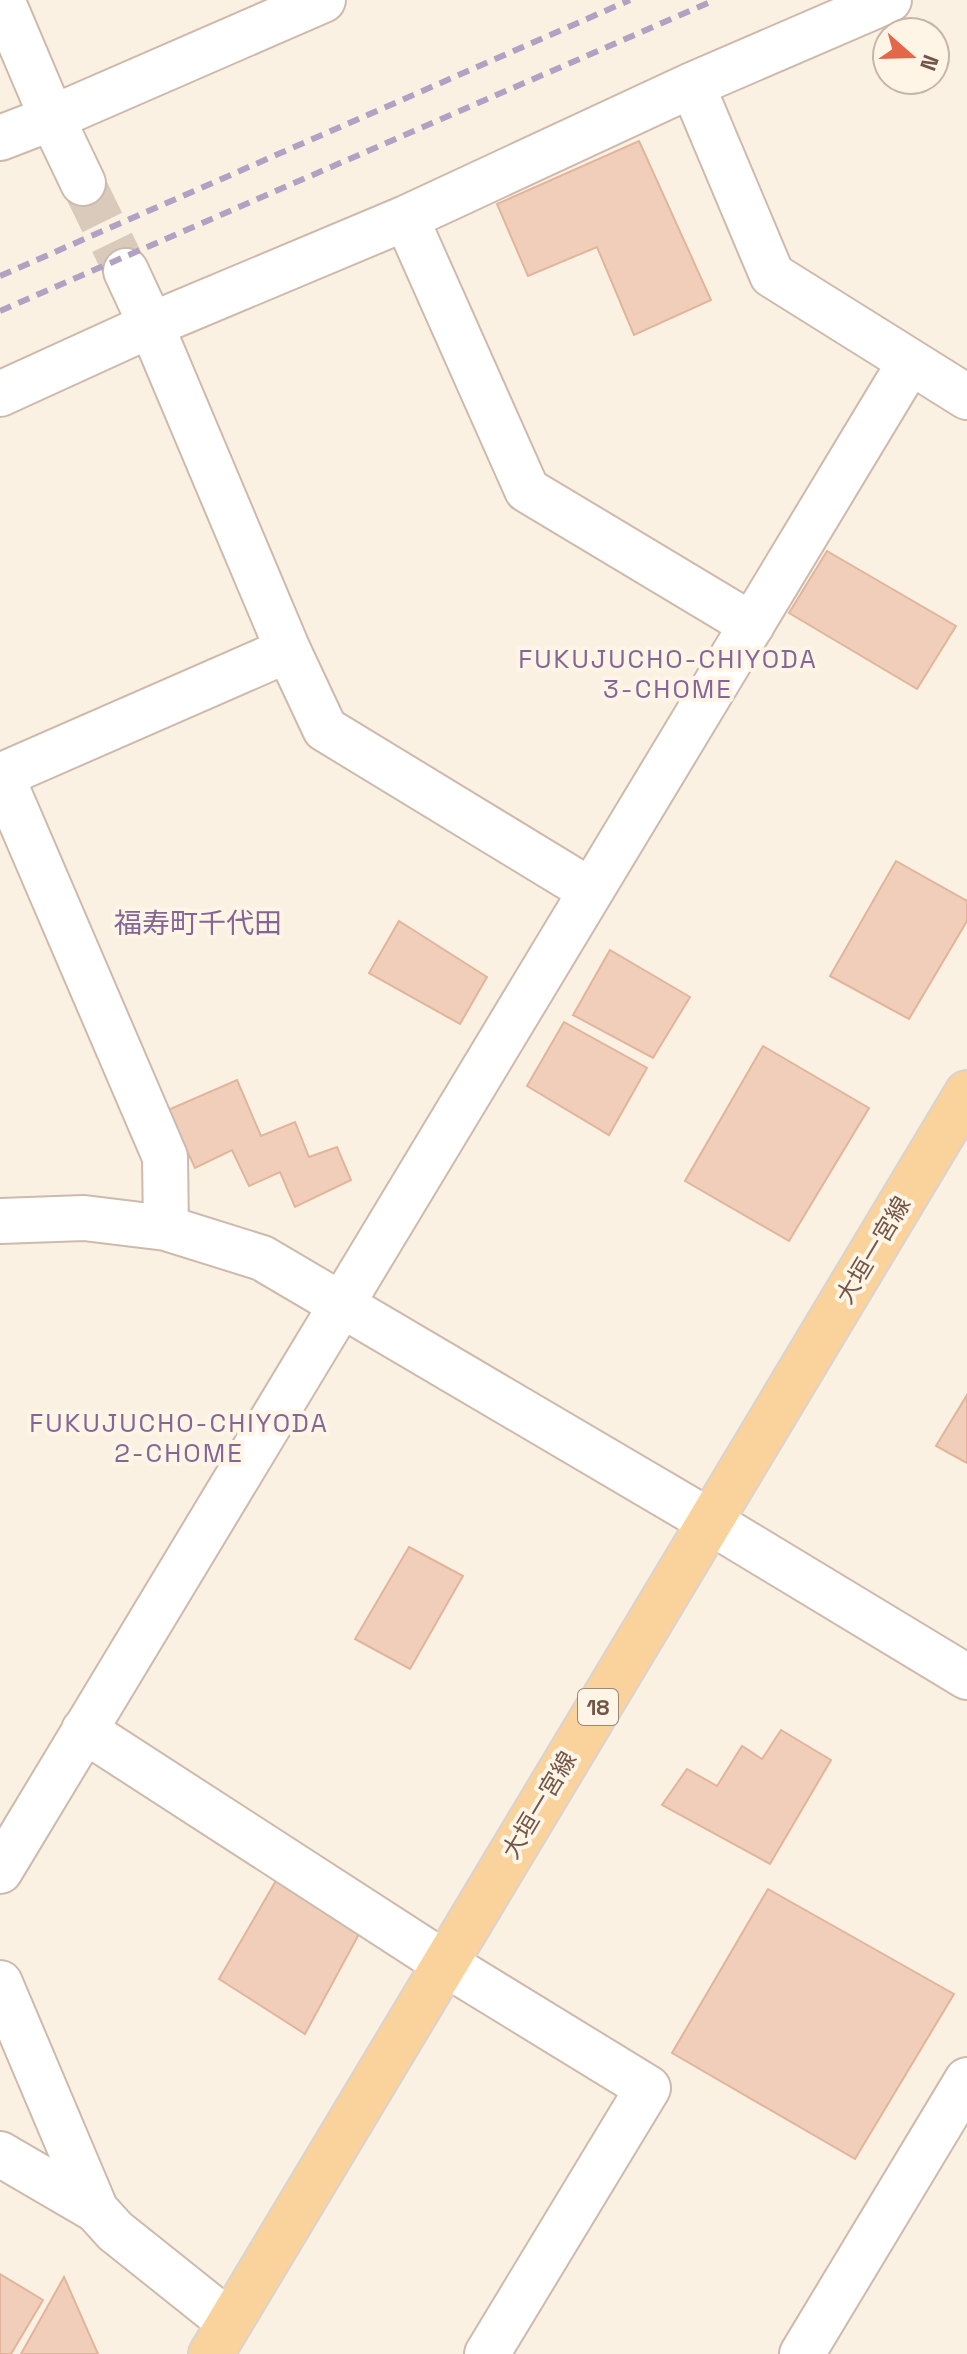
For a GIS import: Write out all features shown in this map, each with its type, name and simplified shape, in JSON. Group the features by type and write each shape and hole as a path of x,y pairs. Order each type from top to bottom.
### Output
{"main road":[{"name":"大垣一宮線","path":"220,2338 967,1093"}],"street":[{"path":"2,0 83,183"},
{"path":"0,138 323,0"},
{"path":"0,394 151,325 406,218 692,85 889,0"},
{"path":"692,85 772,275 967,397"},
{"path":"406,218 527,490 752,625"},
{"path":"126,271 288,650 325,729 591,891"},
{"path":"0,1871 910,362"},
{"path":"166,1228 165,1157 0,776 288,650"},
{"path":"0,1221 84,1218 166,1228 262,1258 967,1677"},
{"path":"84,1730 444,1963 648,2088 487,2354"},
{"path":"0,1983 96,2210"},
{"path":"0,2065 41,2081"},
{"path":"802,2354 967,2080"},
{"path":"0,2154 96,2210 220,2338"}],"building":[{"path":"639,141 711,300 634,335 597,247 528,276 497,204"},
{"path":"827,551 956,626 917,689 789,613"},
{"path":"896,861 967,901 967,921 909,1019 830,976"},
{"path":"399,921 487,977 460,1024 369,973"},
{"path":"610,950 690,997 653,1058 573,1015"},
{"path":"564,1022 647,1068 609,1135 527,1086"},
{"path":"763,1046 869,1108 789,1241 685,1181"},
{"path":"237,1080 261,1136 295,1122 309,1157 337,1147 351,1180 295,1207 280,1172 249,1186 232,1150 195,1168 168,1110"},
{"path":"967,1395 967,1463 936,1446"},
{"path":"409,1547 463,1576 410,1669 355,1639"},
{"path":"781,1730 831,1760 770,1864 662,1805 687,1769 717,1786 742,1746 762,1759"},
{"path":"277,1879 359,1934 305,2034 219,1979"},
{"path":"768,1889 954,1994 855,2159 672,2053"},
{"path":"0,2274 43,2300 11,2354 0,2354"},
{"path":"64,2277 98,2354 21,2354"}],"tunnel":[{"path":"83,183 126,271"}],"railway":[{"path":"0,276 630,0"},
{"path":"0,311 715,0"}],"district":[{"name":"FUKUJUCHO-CHIYODA 3-CHOME","path":"668,674"},
{"name":"福寿町千代田","path":"198,923"},
{"name":"FUKUJUCHO-CHIYODA 2-CHOME","path":"179,1438"}]}
